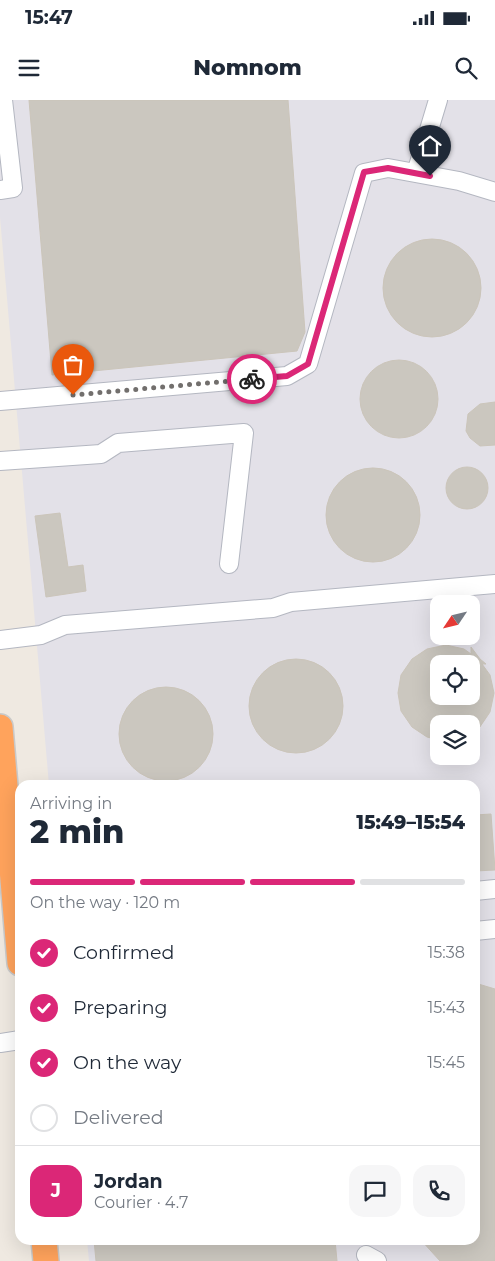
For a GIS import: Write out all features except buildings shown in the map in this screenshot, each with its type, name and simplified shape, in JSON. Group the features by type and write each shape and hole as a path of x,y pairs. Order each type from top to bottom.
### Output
{"highway":[{"path":"0,727 2,776 15,911"},
{"path":"44,1245 46,1261"}],"street":[{"path":"0,190 13,188 3,100"},
{"path":"416,173 438,100"},
{"path":"0,401 287,376 296,373 308,364 364,172 388,168 459,181 495,192"},
{"path":"0,461 101,454 118,443 244,433 229,564"},
{"path":"0,640 41,635 65,626 273,608 291,602 495,584"},
{"path":"480,890 495,889"},
{"path":"480,930 495,929"},
{"path":"0,1042 15,1040"}],"shaded area":[{"path":"0,100 495,100 495,1261 89,1261 87,1245 480,1245 480,780 49,780 0,217"}],"way so far":[{"path":"73,395 252,379"}],"route":[{"path":"252,379 287,376 296,373 308,364 364,172 388,168 430,176"}]}
